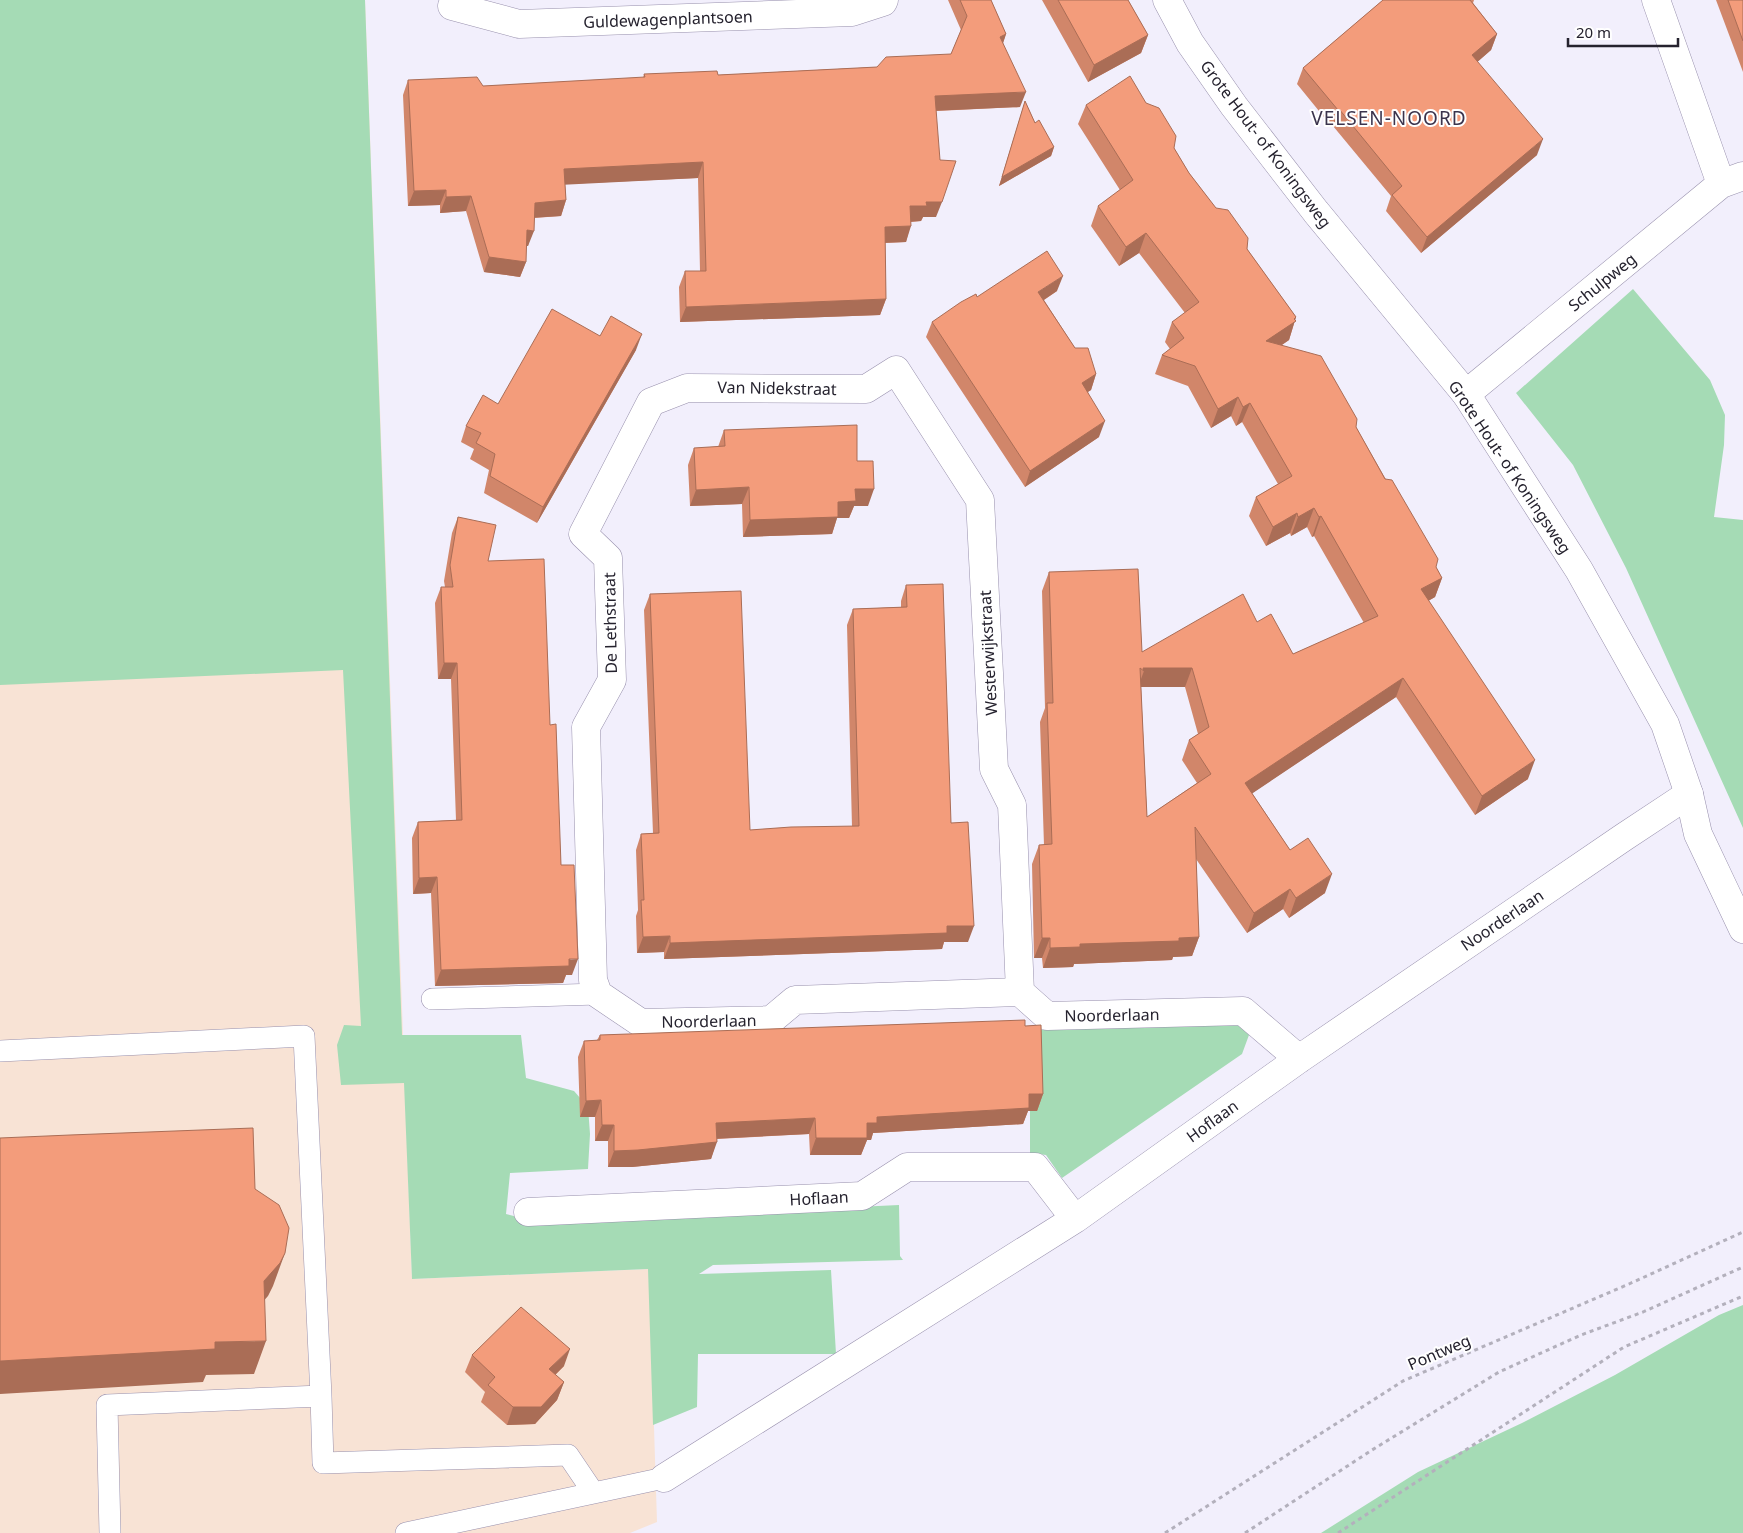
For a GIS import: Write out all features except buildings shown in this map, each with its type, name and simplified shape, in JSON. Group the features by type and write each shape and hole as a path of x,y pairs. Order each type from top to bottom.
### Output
{"street":[{"name":"Guldewagenplantsoen","path":"452,6 519,24 852,12 883,2 884,0"},
{"name":"Grote Hout- of Koningsweg","path":"1167,0 1190,43 1234,106 1316,212 1466,394 1579,570 1665,724 1689,794 1698,834 1743,929"},
{"path":"1656,0 1732,180"},
{"name":"Schulpweg","path":"1466,394 1732,180"},
{"name":"Westerwijkstraat","path":"866,389 896,370 980,500 994,769 1012,805 1020,992"},
{"name":"Van Nidekstraat","path":"687,388 866,389"},
{"name":"De Lethstraat","path":"598,994 593,980 586,728 612,680 608,558 583,534 650,402 687,388"},
{"name":"Noorderlaan","path":"598,994 641,1023 771,1020 795,1000 1020,992 1047,1016 1243,1011 1299,1059 1689,794"},
{"name":"Hoflaan","path":"664,1478 1075,1219 1299,1059"},
{"name":"Hoflaan","path":"528,1212 862,1196 907,1167 1036,1167 1075,1219"}],"lane":[{"path":"432,1000 598,994"},
{"path":"0,1051 304,1036 324,1463 568,1455 593,1492"},
{"path":"110,1533 107,1405 321,1396"},
{"path":"406,1533 664,1478"}],"path":[{"name":"Pontweg","path":"1165,1533 1403,1381 1629,1284 1743,1232"},
{"path":"1244,1533 1372,1450 1499,1372 1581,1335 1643,1312 1743,1266"},
{"path":"1338,1533 1624,1347 1743,1296"}],"shaded area":[{"path":"0,0 365,0 412,1279 649,1269 657,1522 630,1533 0,1533"}],"green space":[{"path":"0,0 365,0 402,1035 521,1035 526,1078 574,1091 588,1107 590,1134 588,1169 510,1173 506,1214 536,1222 899,1205 900,1256 903,1260 713,1265 699,1274 831,1270 836,1354 698,1354 697,1407 653,1425 648,1269 412,1279 404,1083 341,1085 337,1045 344,1025 361,1026 343,670 0,685"},
{"path":"1633,289 1710,380 1725,415 1724,445 1714,517 1743,520 1743,828 1626,568 1573,465 1516,393"},
{"path":"1240,1024 1249,1035 1242,1054 1062,1178 1046,1155 1030,1153 1030,1030"},
{"path":"1743,1305 1743,1533 1321,1533 1418,1472 1522,1423 1615,1375 1719,1315"}],"district":[{"name":"VELSEN-NOORD","path":"1389,118"}]}
